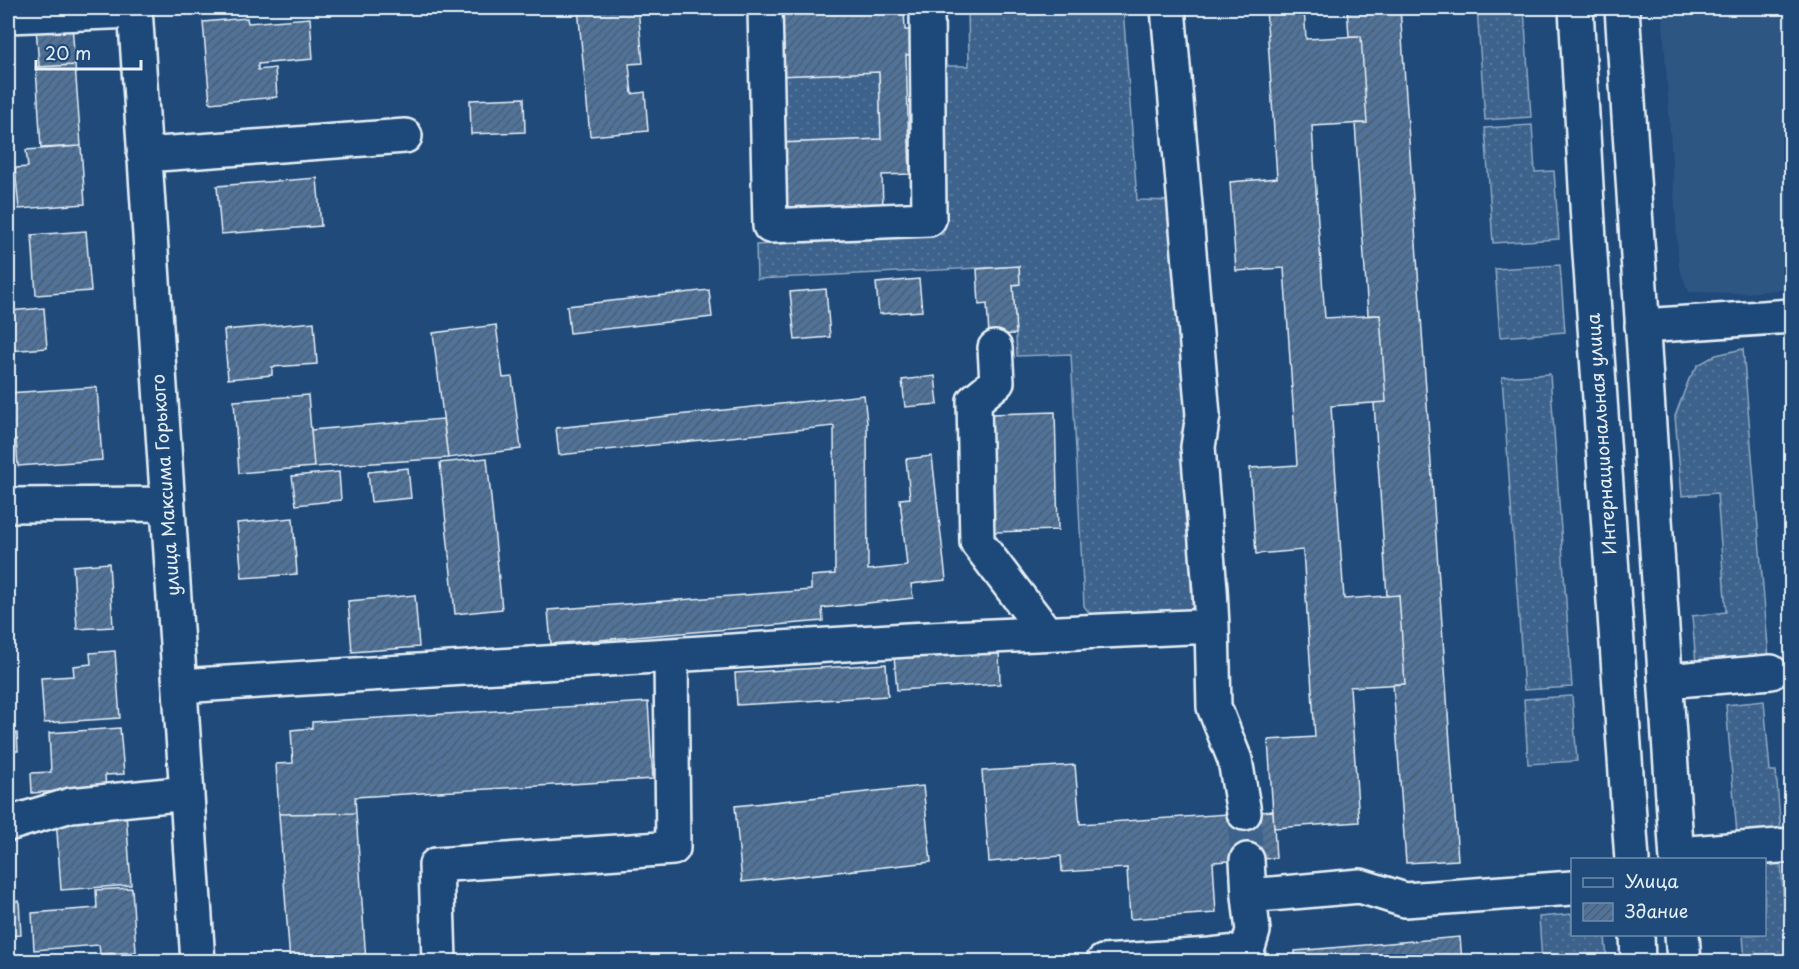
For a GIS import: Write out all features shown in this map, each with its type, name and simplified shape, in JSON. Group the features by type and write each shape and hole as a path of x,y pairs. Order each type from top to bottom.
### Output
{"main road":[{"path":"765,8 770,226 929,219 927,8"},
{"path":"1168,8 1203,415 1198,447 1210,589 1214,706 1235,760 1244,813"},
{"name":"Интернациональная улица","path":"1576,8 1595,329 1632,858"},
{"path":"1622,8 1677,857 1791,845"},
{"path":"8,16 135,9"},
{"name":"улица Максима Горького","path":"135,9 198,962"},
{"path":"144,155 405,136"},
{"path":"1595,329 1791,316"},
{"path":"995,348 997,382 974,401 977,542 1046,633"},
{"path":"8,505 167,504"},
{"path":"180,686 907,640 1212,626"},
{"path":"439,962 436,865 673,848 671,655"},
{"path":"1666,681 1771,672"},
{"path":"8,824 71,804 187,793"},
{"path":"1103,962 1211,958 1246,951 1253,931 1247,860"},
{"path":"1249,896 1360,886 1405,900 1571,888"},
{"path":"1637,936 1638,962"},
{"path":"1682,936 1684,962"}],"shaded area":[{"path":"968,8 1123,8 1137,200 1176,201 1192,426 1181,432 1192,603 1192,610 1187,616 1091,615 1084,606 1071,354 1017,356 1013,285 1019,266 757,279 756,245 943,234 939,66 969,66"},
{"path":"1477,8 1524,8 1531,117 1485,120"},
{"path":"1662,8 1791,8 1791,289 1743,293 1689,292 1679,268"},
{"path":"879,72 881,139 779,143 776,76"},
{"path":"1532,125 1535,172 1554,171 1559,239 1493,243 1485,128"},
{"path":"1560,265 1565,332 1500,337 1495,269"},
{"path":"1743,349 1769,658 1696,664 1692,616 1726,612 1717,493 1682,496 1675,416 1689,379 1698,365 1716,355"},
{"path":"1550,374 1572,687 1524,690 1502,377"},
{"path":"1572,696 1577,761 1528,764 1524,699"},
{"path":"1764,701 1770,771 1776,771 1782,843 1738,846 1726,705"},
{"path":"1781,863 1788,961 1745,961 1743,936 1766,936 1766,865"},
{"path":"1571,914 1571,936 1605,936 1607,961 1542,961 1539,917"}],"building":[{"path":"578,8 638,8 643,63 629,64 632,94 645,92 648,131 590,136"},
{"path":"774,8 904,8 905,30 920,30 921,54 906,55 910,174 882,175 883,208 781,212 779,143 881,139 879,72 776,76"},
{"path":"1266,8 1304,8 1306,39 1361,36 1367,123 1312,126 1318,223 1325,318 1380,315 1386,402 1331,406 1344,599 1399,595 1405,684 1350,687 1359,822 1274,828 1268,740 1315,737 1303,550 1256,554 1250,468 1297,465 1284,268 1236,271 1230,182 1277,178"},
{"path":"1347,8 1400,8 1458,860 1406,863 1393,684 1405,684 1399,595 1387,596 1374,403 1386,402 1380,315 1368,315 1355,123 1367,123 1361,36 1349,36"},
{"path":"247,18 248,23 310,18 313,59 258,64 258,70 275,68 277,97 210,103 203,22"},
{"path":"72,24 75,65 39,67 36,27"},
{"path":"75,65 81,146 41,148 36,67"},
{"path":"524,98 525,132 471,134 470,100"},
{"path":"81,146 85,204 19,209 15,168 28,167 26,150"},
{"path":"317,178 321,226 221,234 217,186"},
{"path":"86,231 91,291 36,295 32,235"},
{"path":"1019,266 1020,284 1013,285 1016,334 989,335 987,304 979,305 977,269"},
{"path":"919,279 922,311 879,314 876,283"},
{"path":"826,289 830,337 795,340 790,292"},
{"path":"709,290 712,317 570,333 567,306"},
{"path":"44,308 47,348 8,351 8,311"},
{"path":"314,322 317,364 272,367 272,375 228,379 224,330"},
{"path":"496,325 503,378 512,377 521,449 448,458 433,333"},
{"path":"935,376 938,404 905,407 902,380"},
{"path":"97,387 102,460 18,466 16,439 8,440 8,393"},
{"path":"308,395 314,467 239,473 234,401"},
{"path":"864,395 867,422 868,570 907,566 900,499 910,498 906,459 932,456 946,580 911,584 913,598 822,608 823,621 551,644 548,610 811,590 811,576 835,574 834,426 559,455 556,428"},
{"path":"1055,412 1058,530 994,532 990,414"},
{"path":"443,419 448,458 314,467 311,430"},
{"path":"487,458 502,609 455,614 440,463"},
{"path":"408,468 411,498 371,502 368,472"},
{"path":"339,472 341,500 296,505 292,476"},
{"path":"293,518 297,574 242,578 237,523"},
{"path":"109,563 113,627 77,629 73,566"},
{"path":"415,595 419,647 352,652 348,601"},
{"path":"999,650 1000,684 897,690 894,656"},
{"path":"115,651 120,718 44,723 41,678 74,676 73,666 91,664 90,653"},
{"path":"886,664 888,696 737,705 735,673"},
{"path":"648,702 653,779 355,797 356,813 279,814 276,764 293,763 291,730 312,728 312,722"},
{"path":"120,728 124,774 105,775 106,788 32,793 31,773 51,772 49,733"},
{"path":"17,733 18,751 8,751 8,734"},
{"path":"1075,765 1080,824 1273,811 1276,858 1213,862 1216,913 1130,919 1127,868 1062,872 1061,856 989,862 982,771"},
{"path":"923,786 931,862 742,882 735,806"},
{"path":"126,812 131,885 61,890 56,817"},
{"path":"356,813 366,962 290,962 279,814"},
{"path":"132,888 136,952 100,954 99,945 34,950 32,913 97,908 96,890"},
{"path":"19,901 21,935 8,936 8,902"},
{"path":"1460,937 1462,962 1296,962 1295,951"}],"tunnel":[{"path":"1244,813 1247,860"}]}
